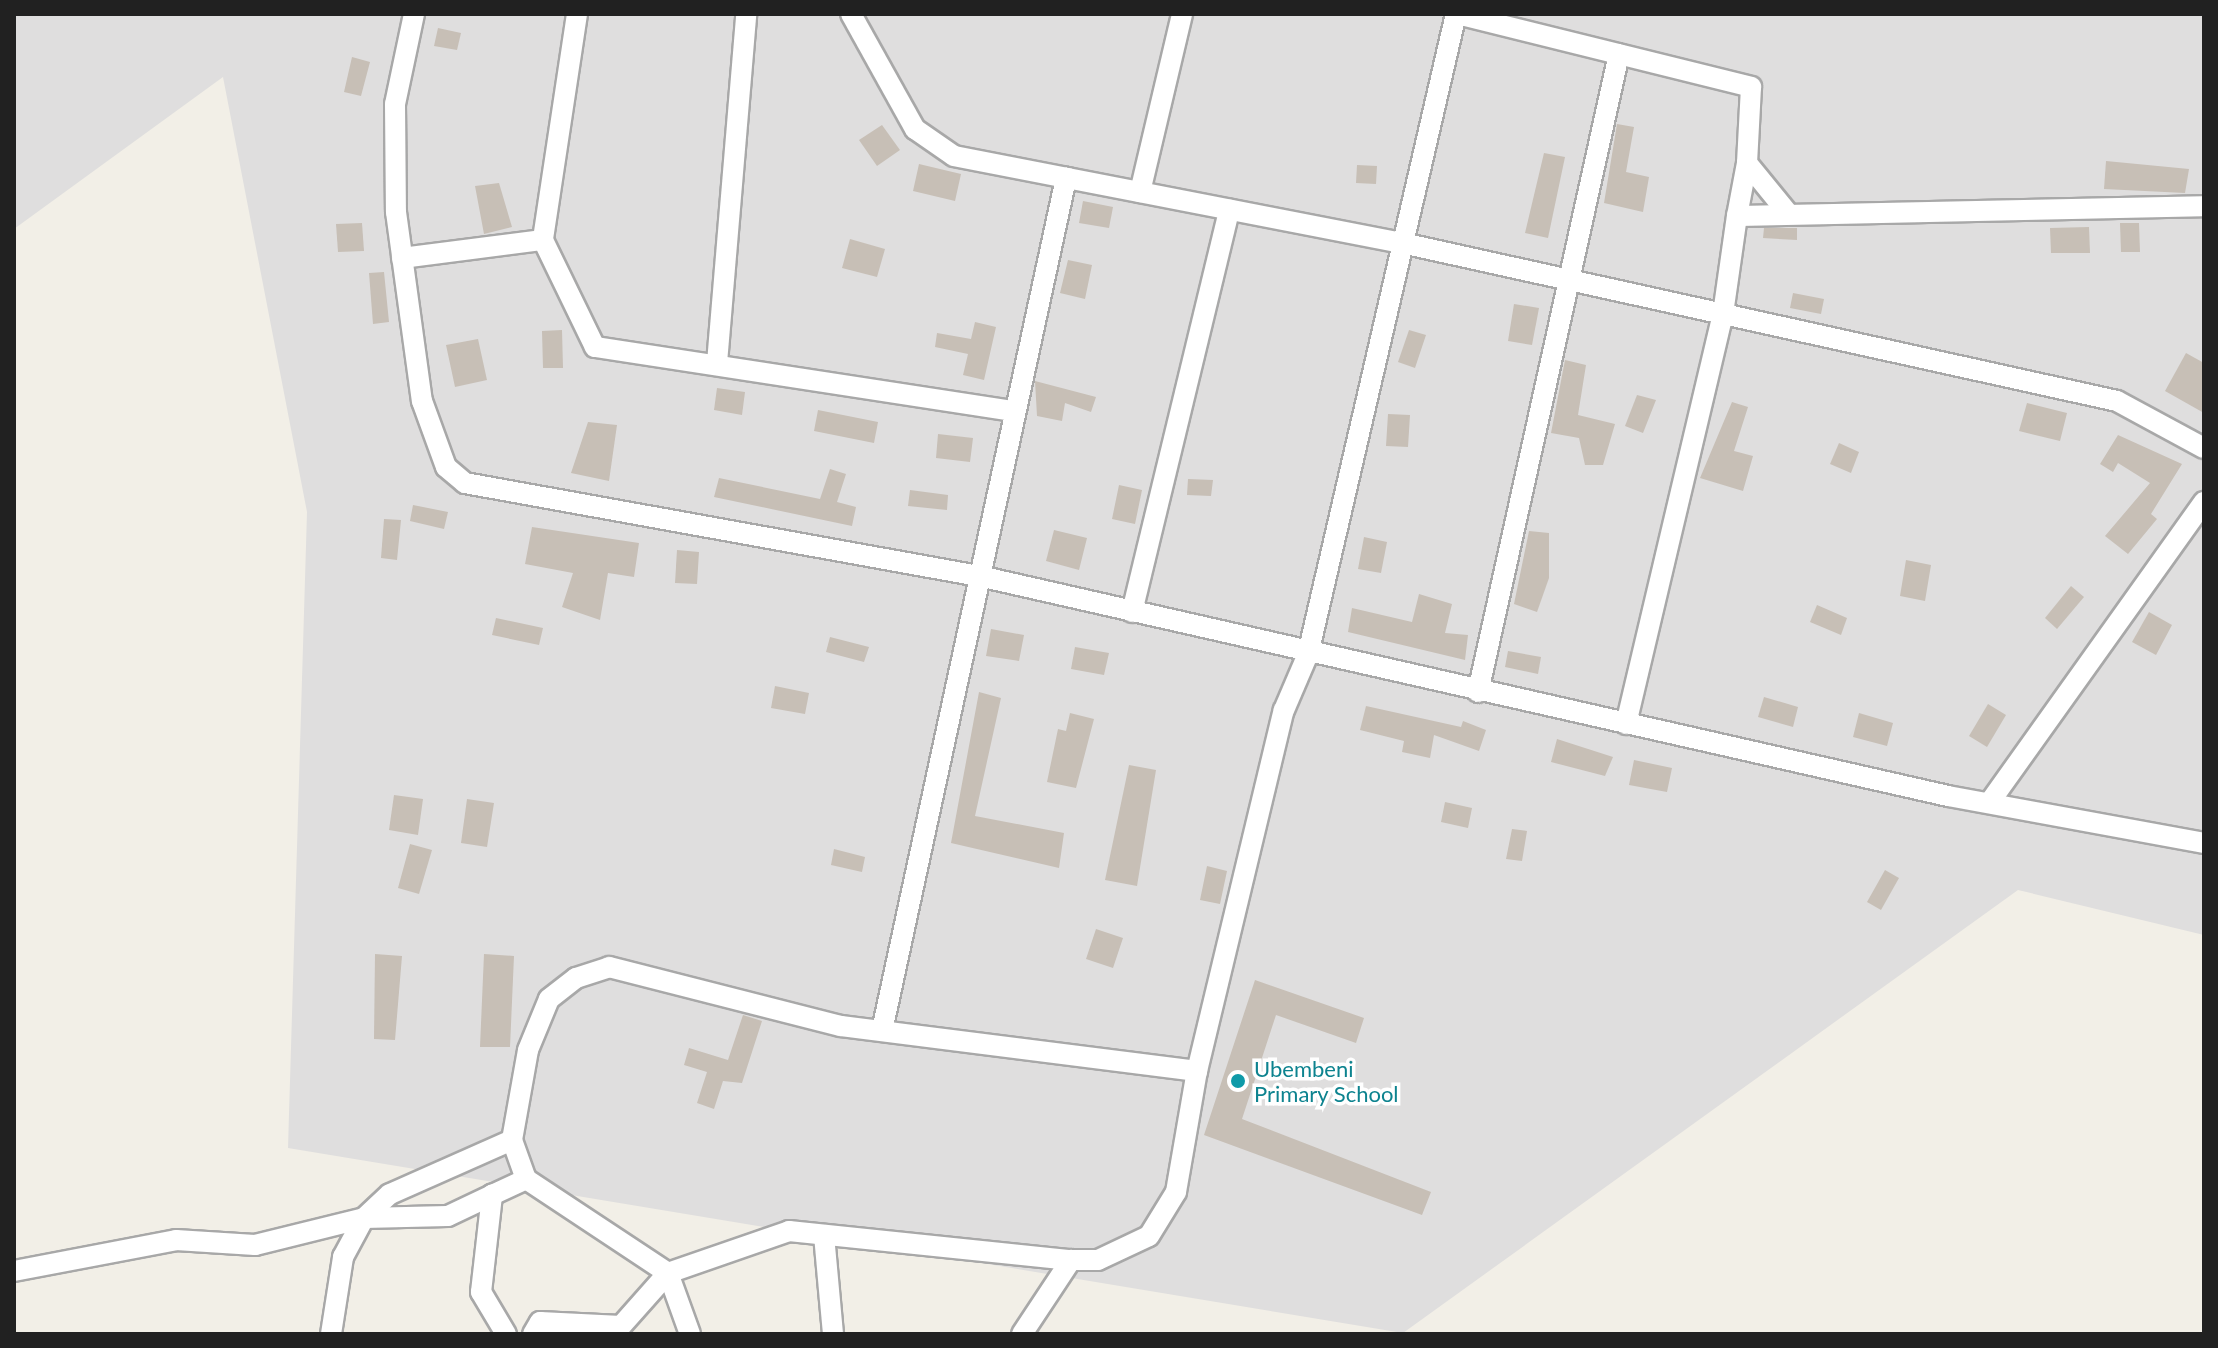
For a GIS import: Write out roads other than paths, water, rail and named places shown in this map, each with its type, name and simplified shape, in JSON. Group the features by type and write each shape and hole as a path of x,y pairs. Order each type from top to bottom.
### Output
{"street":[{"path":"414,14 395,104 402,258 422,401 446,467 465,483 979,576 1308,654 1948,796 1992,799 2204,843"},
{"path":"577,14 543,240 595,347 717,363 1015,411"},
{"path":"717,363 746,14"},
{"path":"851,14 915,129 954,156 1402,243 2117,401 2204,448"},
{"path":"1140,192 1182,14"},
{"path":"533,1334 540,1322 621,1326 668,1273 789,1231 1071,1260 1129,1248 1166,1213 1284,710 1308,654 1456,14 1751,87 1747,163 1723,314 1626,724"},
{"path":"1478,692 1566,279 1619,54"},
{"path":"1747,163 1787,212"},
{"path":"883,1026 1066,178"},
{"path":"1737,216 1787,212 2204,206"},
{"path":"1132,612 1229,210"},
{"path":"402,258 543,240"},
{"path":"1992,799 2204,502"},
{"path":"690,1334 668,1273 526,1179 512,1140 528,1050 549,999 576,978 609,967 713,998 841,1026 883,1026 1197,1071"},
{"path":"331,1334 343,1257 364,1218 390,1194 512,1140"},
{"path":"14,1271 176,1240 255,1245 364,1218 448,1216 526,1179"},
{"path":"492,1195 481,1292 506,1334"},
{"path":"824,1235 833,1334"},
{"path":"1022,1334 1071,1260"}],"place":[{"name":"Ubembeni Primary School","path":"1238,1081"}]}
